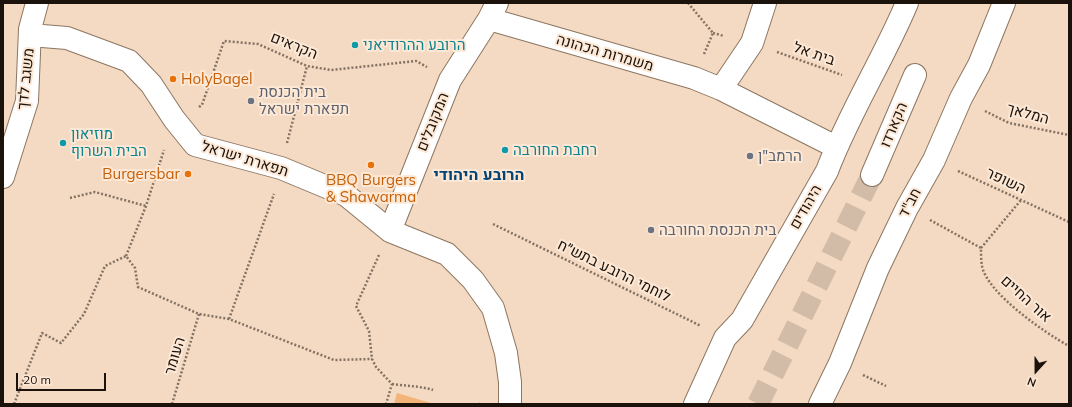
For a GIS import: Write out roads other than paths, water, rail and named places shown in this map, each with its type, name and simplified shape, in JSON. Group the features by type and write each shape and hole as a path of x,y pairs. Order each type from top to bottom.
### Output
{"street":[{"name":"משגב לדך","path":"3,177 27,101 30,30 36,3"},
{"path":"722,88 752,43 765,3"},
{"name":"היהודים","path":"695,404 725,338 742,320 827,171 836,148 869,84 907,3"},
{"name":"חב\"ד","path":"820,404 840,363 878,268 907,208 934,160 961,98 979,64 1004,3"},
{"name":"המקובלים","path":"390,231 450,80 493,11"},
{"name":"משמרות הכהונה","path":"493,11 722,88 836,148"},
{"name":"תפארת ישראל","path":"30,35 67,38 129,61 152,84 174,119 195,145 281,168 346,195 390,231 447,254 473,280 493,308 506,353 510,382 510,404"},
{"name":"הקארדו","path":"872,175 915,76"}],"tunnel":[{"path":"758,404 872,175"}],"place":[{"name":"הרובע ההרודיאני","path":"355,45"},
{"name":"HolyBagel","path":"173,79"},
{"name":"בית הכנסת תפארת ישראל","path":"251,101"},
{"name":"מוזיאון הבית השרוף","path":"63,143"},
{"name":"רחבת החורבה","path":"505,150"},
{"name":"הרמב\"ן","path":"750,156"},
{"name":"BBQ Burgers & Shawarma","path":"371,165"},
{"name":"Burgersbar","path":"188,174"},
{"name":"בית הכנסת החורבה","path":"651,230"}],"district":[{"name":"הרובע היהודי","path":"479,175"}]}
